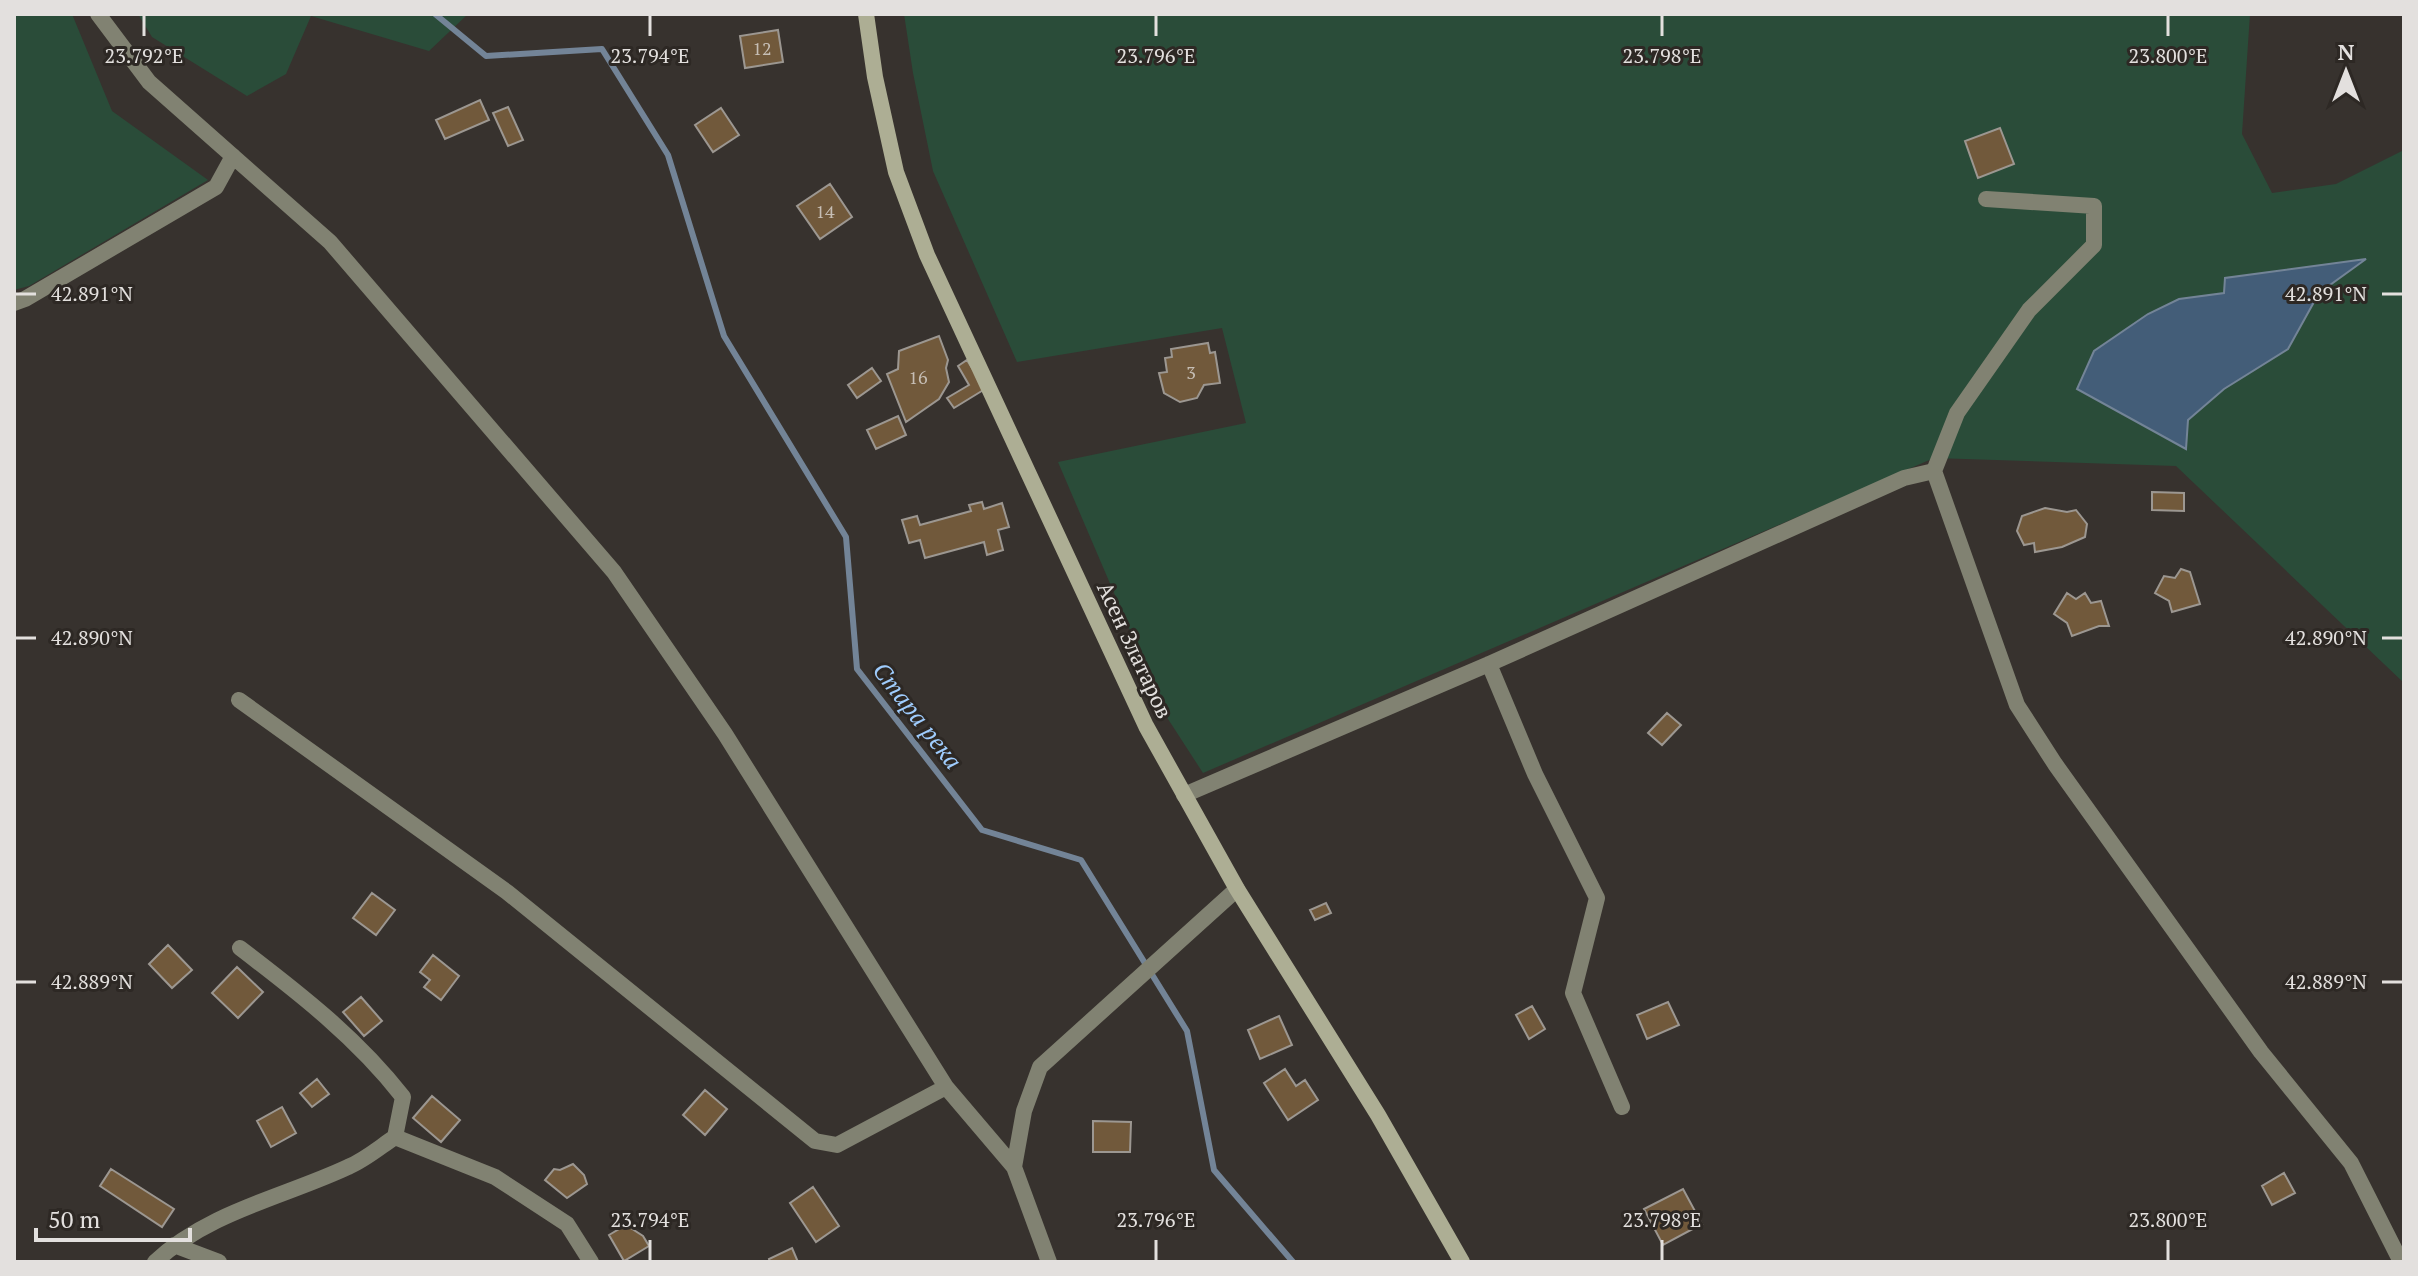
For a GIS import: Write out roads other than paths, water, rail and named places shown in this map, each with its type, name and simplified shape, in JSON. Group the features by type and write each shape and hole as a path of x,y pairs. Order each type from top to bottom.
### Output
{"street":[{"path":"98,14 149,82 330,242 614,572 725,734 946,1087 1014,1167 1049,1262"},
{"name":"Асен Златаров","path":"866,14 875,77 896,172 927,255 1146,726 1237,889 1378,1115 1462,1262"},
{"path":"14,303 216,187 233,156"},
{"path":"1986,199 2094,206 2094,245 2029,310 1957,413 1934,471 2017,705 2055,764 2261,1052 2351,1163 2401,1262"},
{"path":"1184,795 1489,664 1904,478 1934,471"},
{"path":"1489,664 1535,774 1597,898 1573,993 1622,1107"},
{"path":"239,700 507,892 815,1141 837,1145 946,1087"},
{"path":"1014,1167 1024,1111 1040,1067 1237,889"},
{"path":"155,1262 174,1245 233,1213 351,1166 395,1137 403,1097 382,1070 321,1010 240,948"},
{"path":"395,1137 495,1177 567,1224 591,1262"},
{"path":"174,1245 219,1262"}],"water":[{"path":"2366,259 2319,293 2288,349 2224,389 2188,420 2186,449 2077,389 2094,351 2148,314 2179,299 2224,293 2225,278"}],"waterway":[{"name":"Стара река","path":"435,14 486,56 602,49 668,155 724,336 846,537 857,669 982,830 1081,860 1187,1031 1214,1170 1293,1262"}]}
